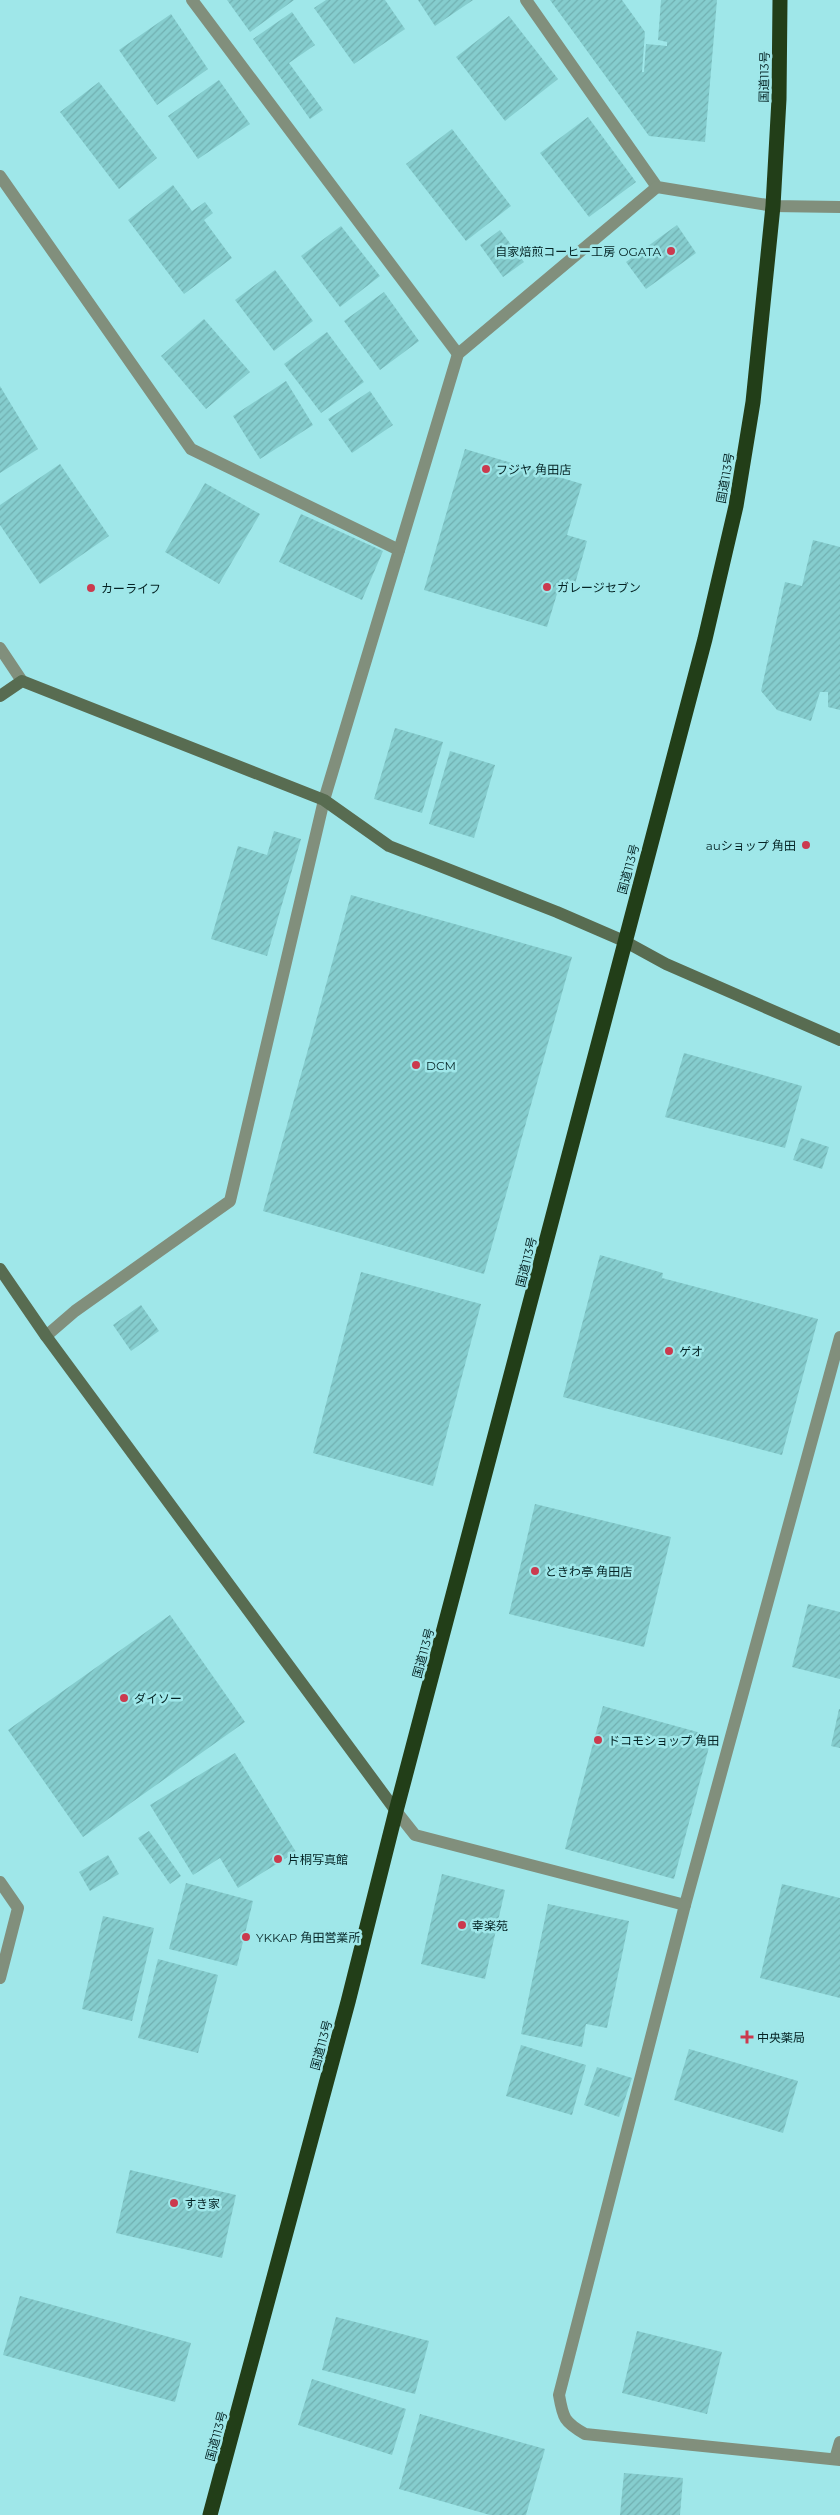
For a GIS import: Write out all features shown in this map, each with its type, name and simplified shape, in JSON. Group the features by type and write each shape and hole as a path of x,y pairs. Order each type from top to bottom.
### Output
{"highway":[{"name":"国道113号","path":"210,2515 348,2002 396,1811 496,1439 624,941 705,639 736,506 753,402 773,206 780,99 780,0"}],"street":[{"path":"192,0 458,354"},
{"path":"526,0 657,187 773,206 840,207"},
{"path":"0,176 191,449 399,550"},
{"path":"46,1336 75,1311 230,1201 324,800 458,354 657,187"},
{"path":"0,648 22,681 324,800 388,846 557,912 624,941 666,964 840,1040"},
{"path":"0,696 22,681"},
{"path":"0,1269 46,1336 415,1835 685,1905"},
{"path":"840,1337 838,1351 685,1905 559,2394 562,2416 570,2426 585,2434 838,2460 840,2442"},
{"path":"0,1882 18,1908 0,1978"}],"building":[{"path":"227,0 294,0 250,32"},
{"path":"326,0 385,0 405,29 354,64 314,8"},
{"path":"418,0 473,0 435,26"},
{"path":"550,0 622,0 645,32 642,72 644,72 646,44 667,46 667,42 658,40 661,0 717,0 705,142 649,136"},
{"path":"292,12 315,45 289,63 323,110 310,119 253,39"},
{"path":"171,14 208,69 157,105 119,50"},
{"path":"509,16 558,79 505,121 456,57"},
{"path":"219,80 250,124 198,159 168,116"},
{"path":"99,82 157,158 119,189 60,112"},
{"path":"588,117 636,182 589,217 540,153"},
{"path":"452,129 511,206 466,241 406,164"},
{"path":"173,185 192,211 205,202 213,213 204,220 232,258 184,294 128,220"},
{"path":"677,225 696,253 646,289 626,262"},
{"path":"341,226 380,276 340,307 301,256"},
{"path":"500,230 524,262 503,277 480,245"},
{"path":"275,270 313,321 274,351 235,300"},
{"path":"384,292 419,341 380,370 344,321"},
{"path":"204,319 250,372 206,409 161,356"},
{"path":"327,332 364,382 321,413 284,364"},
{"path":"286,381 313,425 260,459 233,416"},
{"path":"0,386 38,449 0,473"},
{"path":"370,391 393,425 352,453 328,419"},
{"path":"465,449 582,484 567,535 587,541 573,591 559,587 547,627 424,590"},
{"path":"60,464 109,536 40,584 0,525 0,505"},
{"path":"205,483 260,514 219,584 165,552"},
{"path":"301,514 383,551 362,600 279,562"},
{"path":"813,540 840,547 840,710 828,707 828,692 820,692 811,721 777,710 761,691 785,582 802,586"},
{"path":"395,728 443,742 422,813 374,799"},
{"path":"450,751 495,765 474,838 429,824"},
{"path":"274,831 301,839 267,956 211,939 238,846 267,855"},
{"path":"351,895 572,957 484,1274 263,1211"},
{"path":"684,1053 802,1086 785,1148 665,1117"},
{"path":"801,1138 829,1147 822,1169 793,1160"},
{"path":"600,1255 663,1273 662,1278 818,1319 782,1455 563,1397"},
{"path":"361,1272 481,1304 433,1486 313,1453"},
{"path":"141,1305 159,1331 131,1351 113,1325"},
{"path":"535,1504 671,1537 644,1647 509,1614"},
{"path":"808,1604 840,1612 840,1679 792,1667"},
{"path":"170,1615 245,1722 83,1837 8,1730"},
{"path":"603,1706 712,1736 674,1879 565,1849"},
{"path":"840,1709 840,1748 831,1746"},
{"path":"235,1753 296,1852 238,1888 220,1858 193,1875 150,1805"},
{"path":"149,1831 181,1876 170,1884 138,1838"},
{"path":"108,1855 119,1874 90,1891 79,1872"},
{"path":"442,1874 505,1890 485,1979 421,1964"},
{"path":"186,1883 253,1901 237,1966 169,1949"},
{"path":"782,1884 840,1898 840,1998 760,1978"},
{"path":"548,1904 629,1921 607,2028 586,2024 582,2047 521,2034"},
{"path":"103,1916 154,1928 132,2021 82,2009"},
{"path":"158,1959 218,1975 198,2053 138,2038"},
{"path":"521,2045 586,2065 572,2115 506,2096"},
{"path":"689,2049 798,2081 783,2133 674,2100"},
{"path":"597,2067 632,2078 619,2117 584,2105"},
{"path":"130,2170 236,2195 222,2258 116,2233"},
{"path":"20,2296 191,2343 175,2402 3,2355"},
{"path":"336,2317 429,2341 415,2394 322,2370"},
{"path":"637,2331 722,2352 707,2414 622,2393"},
{"path":"312,2379 406,2409 392,2455 298,2425"},
{"path":"420,2414 545,2449 526,2515 490,2515 399,2489"},
{"path":"624,2473 683,2478 680,2515 620,2515"}],"place":[{"name":"自家焙煎コーヒー工房 OGATA","path":"671,251"},
{"name":"フジヤ 角田店","path":"486,469"},
{"name":"ガレージセブン","path":"547,587"},
{"name":"カーライフ","path":"91,588"},
{"name":"auショップ 角田","path":"806,845"},
{"name":"DCM","path":"416,1065"},
{"name":"ゲオ","path":"669,1351"},
{"name":"ときわ亭 角田店","path":"535,1571"},
{"name":"ダイソー","path":"124,1698"},
{"name":"ドコモショップ 角田","path":"598,1740"},
{"name":"片桐写真館","path":"278,1859"},
{"name":"幸楽苑","path":"462,1925"},
{"name":"YKKAP 角田営業所","path":"246,1937"},
{"name":"中央薬局","path":"747,2037"},
{"name":"すき家","path":"174,2203"}]}
